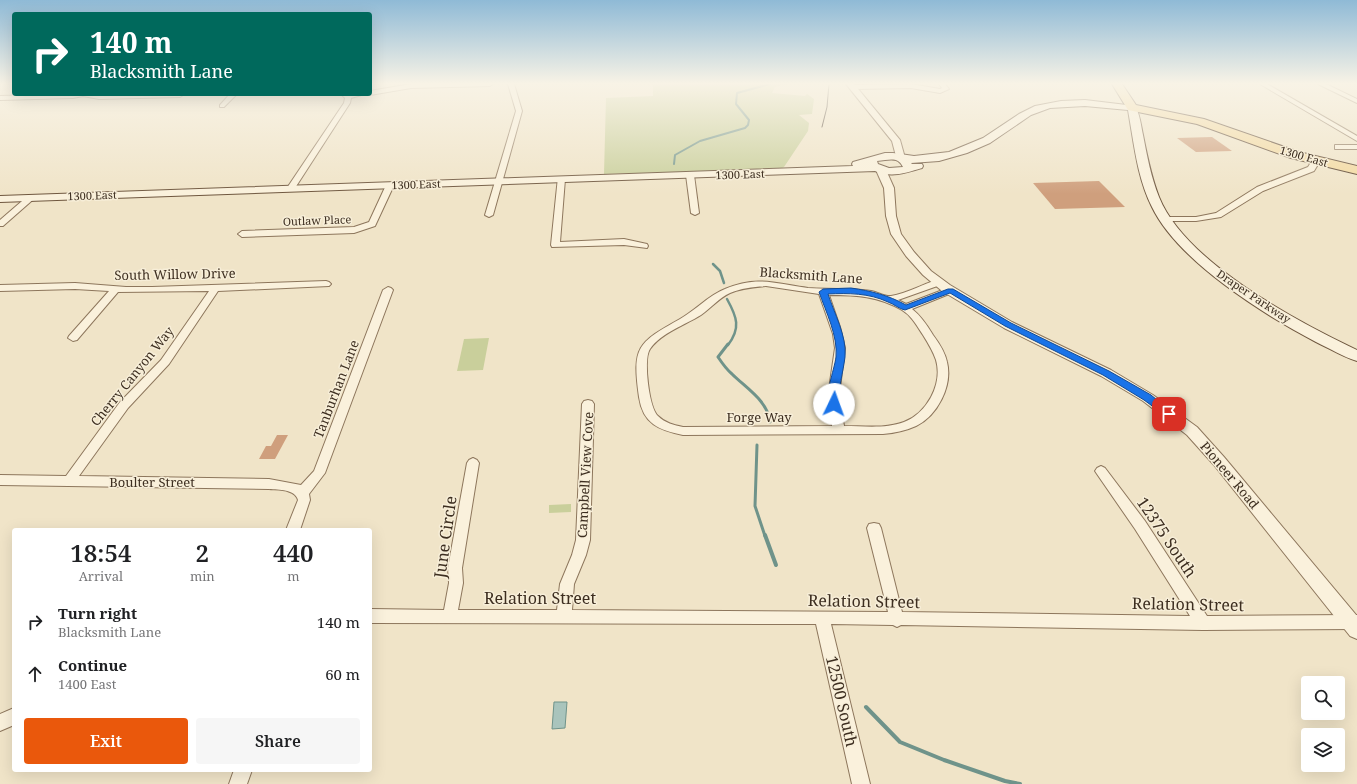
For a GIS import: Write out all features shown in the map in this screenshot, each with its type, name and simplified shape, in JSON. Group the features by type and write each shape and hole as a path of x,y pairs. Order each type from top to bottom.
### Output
{"main road":[{"name":"1300 East","path":"901,164 926,164 934,159 963,151 984,142 1016,121"},
{"name":"Draper Parkway","path":"1135,121 1150,187 1158,208 1164,219 1196,253 1237,287 1288,320 1357,356"},
{"name":"1300 East","path":"1198,121 1316,161 1357,170"},
{"name":"1300 East","path":"0,199 291,188 832,171 878,163"},
{"path":"878,163 901,164"},
{"path":"878,163 901,164"}],"street":[{"path":"291,188 335,121"},
{"path":"490,215 516,121"},
{"path":"879,121 897,143 901,164 892,178 889,188"},
{"path":"1326,121 1357,139"},
{"path":"878,163 892,147 892,137"},
{"path":"1338,147 1357,147"},
{"path":"1164,219 1196,220 1218,215 1260,188 1311,170 1316,161"},
{"name":"Pioneer Road","path":"878,163 889,188 891,216 896,234 910,254 927,273 945,286 1008,325 1106,373 1148,398 1192,431 1219,460 1355,625"},
{"path":"690,175 695,213"},
{"path":"562,179 555,245 624,242 644,246"},
{"name":"Outlaw Place","path":"242,234 354,230 366,227 373,222 390,185"},
{"path":"0,224 32,197"},
{"name":"Blacksmith Lane","path":"666,427 650,416 645,406 642,357 644,349 650,342 697,313 722,294 740,287 766,283 823,292 859,292 890,300"},
{"name":"South Willow Drive","path":"0,288 75,286 116,289 326,284"},
{"path":"890,300 945,286"},
{"path":"905,308 945,286"},
{"name":"Cherry Canyon Way","path":"69,481 124,405 165,362 216,287"},
{"path":"73,338 116,289"},
{"name":"Tanburhan Lane","path":"302,493 319,473 388,290"},
{"path":"823,292 839,338 840,357 834,391 834,404 839,430"},
{"name":"Forge Way","path":"666,427 690,432 883,430 902,427 921,418 936,398 943,378 941,358 923,326 905,308 890,300"},
{"name":"Campbell View Cove","path":"564,616 567,584 579,555 583,540 588,404"},
{"name":"June Circle","path":"450,616 456,583 455,568 473,463"},
{"name":"12375 South","path":"1101,471 1140,525 1203,623"},
{"name":"Boulter Street","path":"0,480 269,484 296,488 302,493"},
{"path":"294,528 304,500 302,493"},
{"path":"874,528 897,620"},
{"name":"Relation Street","path":"372,616 822,618 1355,625"},
{"name":"12500 South","path":"822,618 861,784"},
{"path":"0,723 12,717"},
{"path":"238,784 242,772"}],"green space":[{"path":"605,121 806,121 809,123 808,131 784,167 780,169 604,174"},
{"path":"489,338 483,370 457,371 464,339"},
{"path":"571,504 571,512 549,513 549,505"}],"water":[{"path":"554,702 567,702 565,728 552,729"}],"building":[{"path":"1212,137 1232,151 1196,152 1177,138"},
{"path":"1099,181 1125,207 1055,209 1033,183"},
{"path":"277,435 288,435 275,459 259,459 266,446 271,446"}],"waterway":[{"path":"674,164 675,155 700,141 745,128 748,125 749,121"},
{"path":"713,264 720,271 724,283"},
{"path":"727,299 733,311 736,322 735,333 728,345"},
{"path":"728,344 718,357 728,370 761,401 768,414 770,422"},
{"path":"757,445 755,506 765,536"},
{"path":"765,535 776,565"},
{"path":"866,707 900,742 944,760 1005,781 1020,784"}],"tram line":[{"path":"822,127 824,121"}],"route":[{"path":"834,404 834,391 839,368 840,347 839,338 828,311 823,292 851,291 867,293 890,300 905,308 951,290 1008,325 1106,373 1148,398 1169,414"}]}
